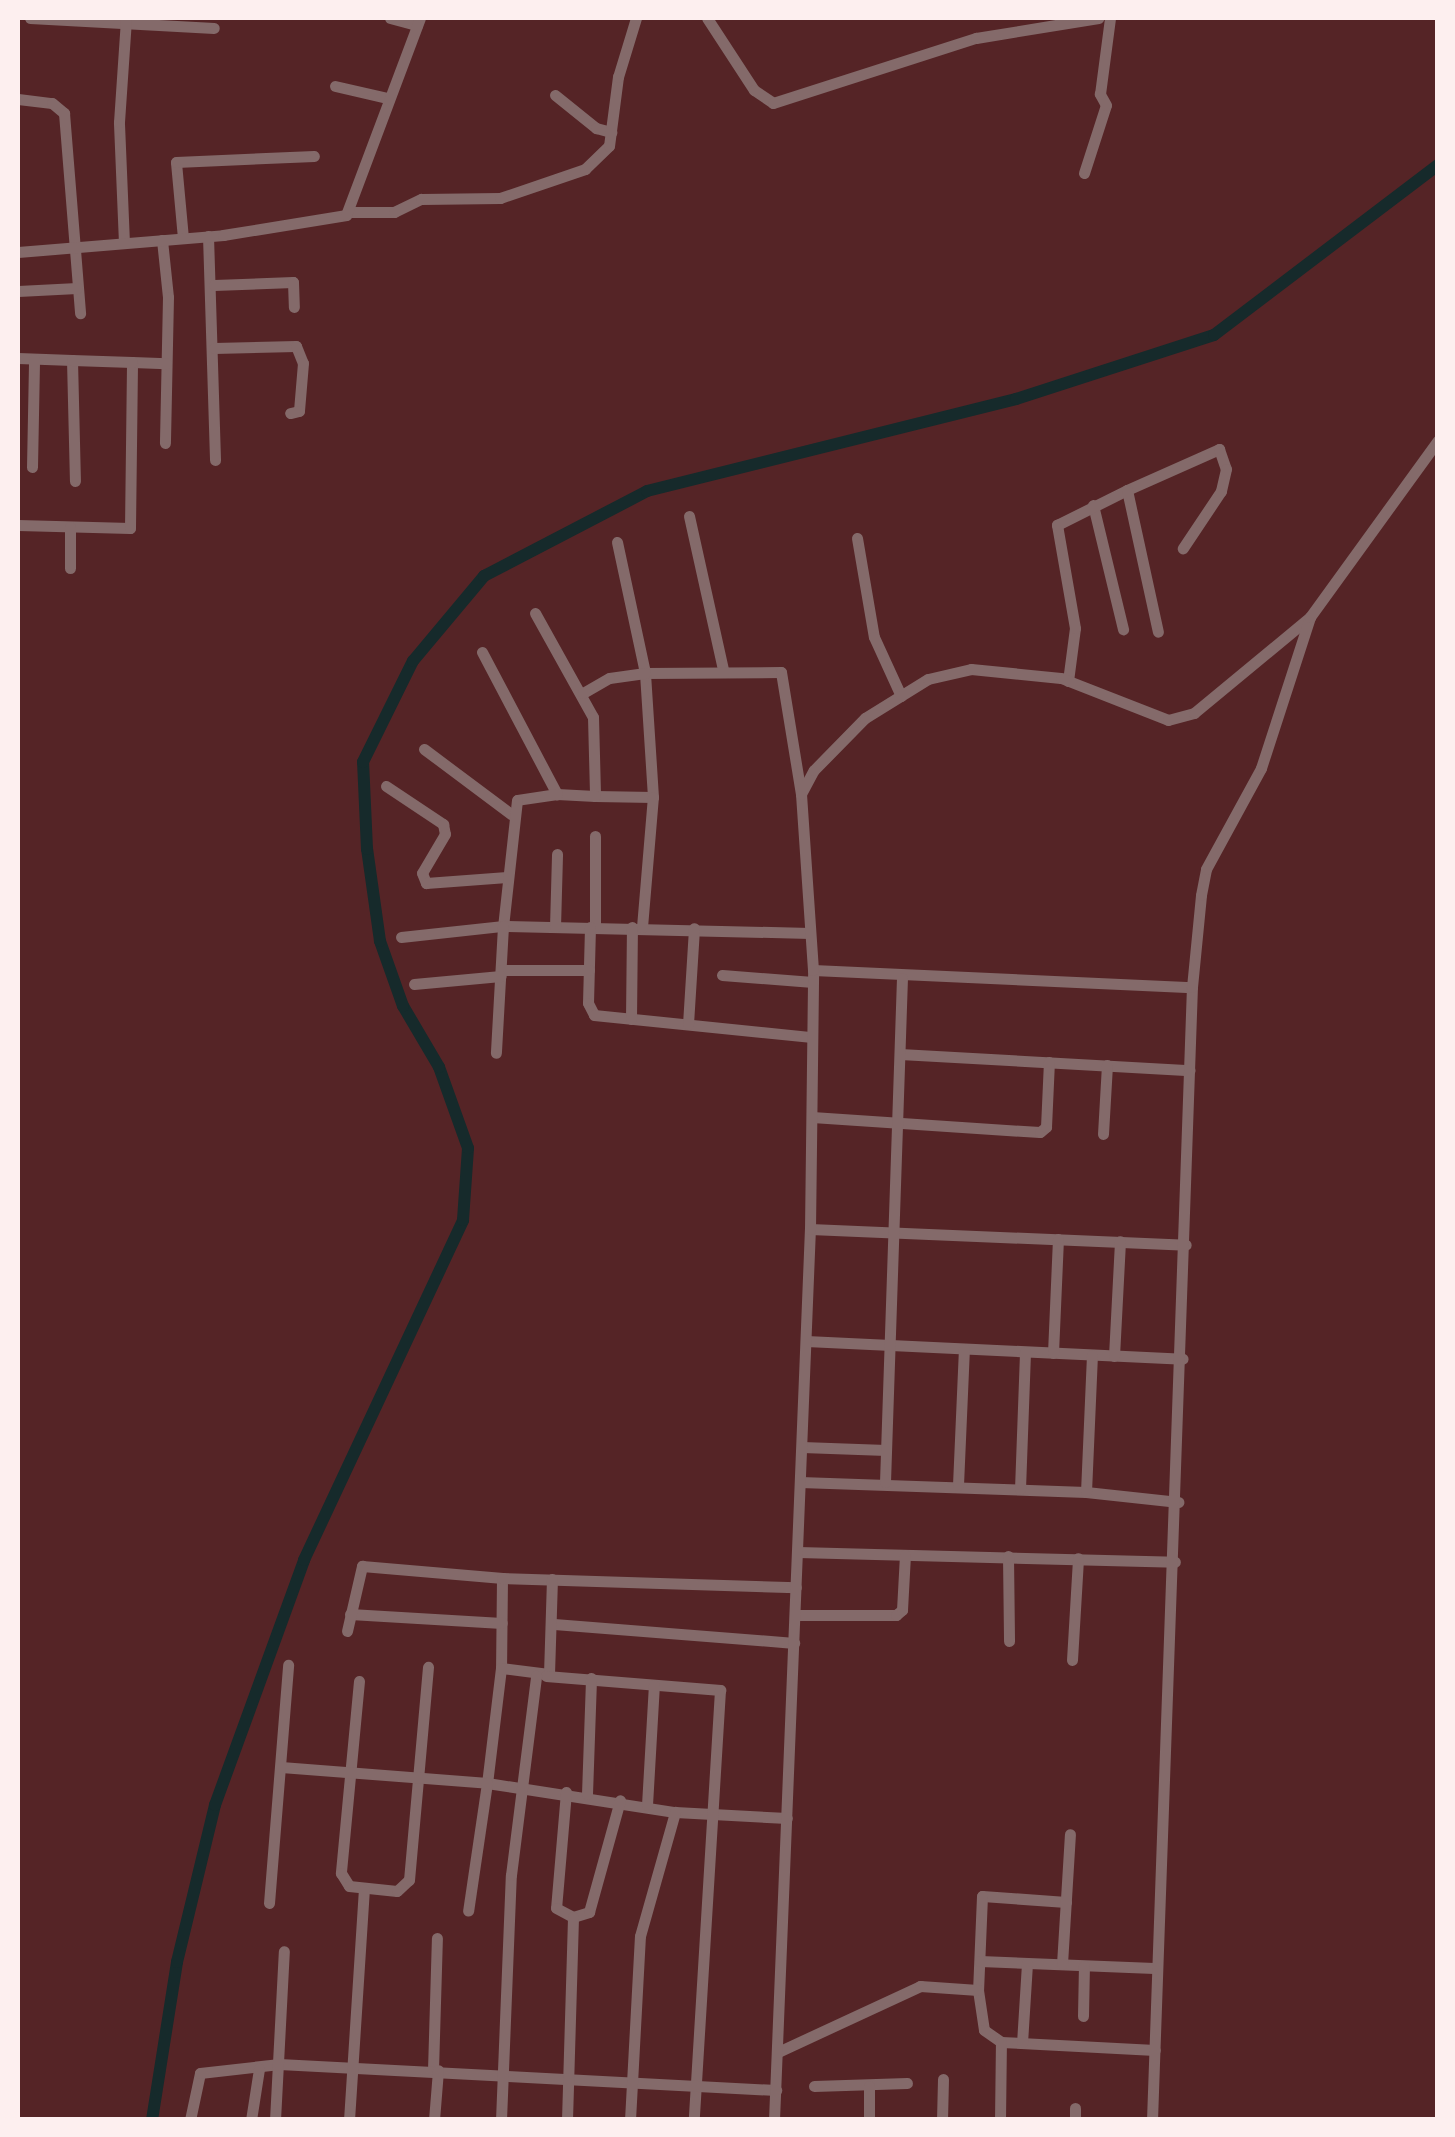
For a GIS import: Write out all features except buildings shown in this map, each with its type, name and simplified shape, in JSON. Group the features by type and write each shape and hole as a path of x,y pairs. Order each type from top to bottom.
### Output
{"street":[{"path":"30,18 186,22 214,28"},
{"path":"350,212 386,98 418,21 390,18"},
{"path":"18,252 208,236 350,212 394,212 421,199 500,198 541,186 585,169 608,146 618,76 636,18"},
{"path":"707,18 754,90 773,103 976,38 1098,18"},
{"path":"1084,174 1106,105 1100,94 1110,18"},
{"path":"124,243 119,122 126,20"},
{"path":"335,86 386,98"},
{"path":"555,95 596,128 611,132"},
{"path":"18,99 52,103 64,113 80,314"},
{"path":"182,238 176,162 314,156"},
{"path":"208,236 214,285 215,460"},
{"path":"162,240 164,443"},
{"path":"214,285 293,282 294,307"},
{"path":"18,291 76,288"},
{"path":"214,348 296,346 302,363 299,411 290,413"},
{"path":"18,358 166,363"},
{"path":"32,467 34,359"},
{"path":"72,360 75,481"},
{"path":"18,525 130,528 132,362"},
{"path":"801,794 814,770 864,718 928,680 971,669 1068,681 1168,720 1194,713 1310,616 1438,440"},
{"path":"1068,681 1075,628 1057,524 1219,449 1226,469 1221,491 1183,548"},
{"path":"1127,490 1158,632"},
{"path":"1093,505 1123,629"},
{"path":"689,516 722,669"},
{"path":"70,527 70,568"},
{"path":"857,538 874,636 901,696"},
{"path":"618,542 645,673 653,797 637,927 631,1019"},
{"path":"536,613 593,717 594,796"},
{"path":"1152,2120 1156,2050 1154,1968 1184,1358 1192,987 1206,870 1261,768 1310,616"},
{"path":"482,652 558,794"},
{"path":"583,693 608,678 645,673 722,669 782,672 801,794 813,976 810,1229 774,2120"},
{"path":"424,749 511,814"},
{"path":"386,786 444,824 445,834 422,873 426,883 507,877"},
{"path":"496,1053 511,814 527,795 653,797"},
{"path":"595,836 591,1012 812,1037"},
{"path":"555,927 557,854"},
{"path":"402,937 503,926 810,933"},
{"path":"688,1024 694,928"},
{"path":"414,984 501,973 589,970"},
{"path":"722,975 1192,987"},
{"path":"885,1482 890,1230 902,978"},
{"path":"900,1054 1190,1070"},
{"path":"812,1116 1040,1132 1046,1127 1049,1062"},
{"path":"1103,1134 1106,1065"},
{"path":"810,1229 1186,1246"},
{"path":"1053,1353 1058,1239"},
{"path":"1114,1356 1120,1241"},
{"path":"806,1341 1184,1358"},
{"path":"958,1486 964,1349"},
{"path":"1020,1488 1025,1352"},
{"path":"1086,1492 1092,1355"},
{"path":"802,1447 886,1450"},
{"path":"800,1482 1020,1488 1178,1502"},
{"path":"798,1552 1175,1562"},
{"path":"795,1615 896,1615 902,1610 906,1555"},
{"path":"1008,1556 1010,1641"},
{"path":"1072,1660 1078,1558"},
{"path":"347,1632 362,1566 502,1578 796,1587"},
{"path":"468,1911 500,1668 502,1578"},
{"path":"501,2120 520,1788 554,1624 552,1579"},
{"path":"350,1614 502,1623"},
{"path":"554,1624 794,1643"},
{"path":"269,1902 288,1665"},
{"path":"359,1681 341,1872 349,1886 407,1886 428,1668"},
{"path":"500,1668 541,1676 720,1690 694,2120"},
{"path":"587,1794 591,1678"},
{"path":"647,1805 654,1684"},
{"path":"281,1767 587,1794 676,1812 787,1818"},
{"path":"566,1792 556,1908 573,1917 589,1912 620,1800"},
{"path":"630,2120 640,1936 676,1812"},
{"path":"1062,1964 1070,1834"},
{"path":"349,2120 364,1889"},
{"path":"1066,1902 984,1894 978,1990 981,2024 1001,2042 1156,2050"},
{"path":"567,2120 573,1917"},
{"path":"434,2120 437,1938"},
{"path":"276,2120 284,1951"},
{"path":"980,1960 1154,1968"},
{"path":"1022,2043 1026,1963"},
{"path":"1083,2016 1084,1966"},
{"path":"778,2052 920,1986 978,1990"},
{"path":"1000,2120 1001,2042"},
{"path":"190,2120 197,2076 259,2070 279,2064 776,2090"},
{"path":"252,2120 259,2070"},
{"path":"942,2120 943,2079"},
{"path":"814,2086 908,2083"},
{"path":"869,2086 869,2120"}],"waterway":[{"path":"152,2120 177,1962 215,1805 304,1560 463,1220 468,1148 439,1067 403,1006 380,941 367,849 363,762 413,661 484,576 647,491 1016,399 1214,335 1438,165"}]}
